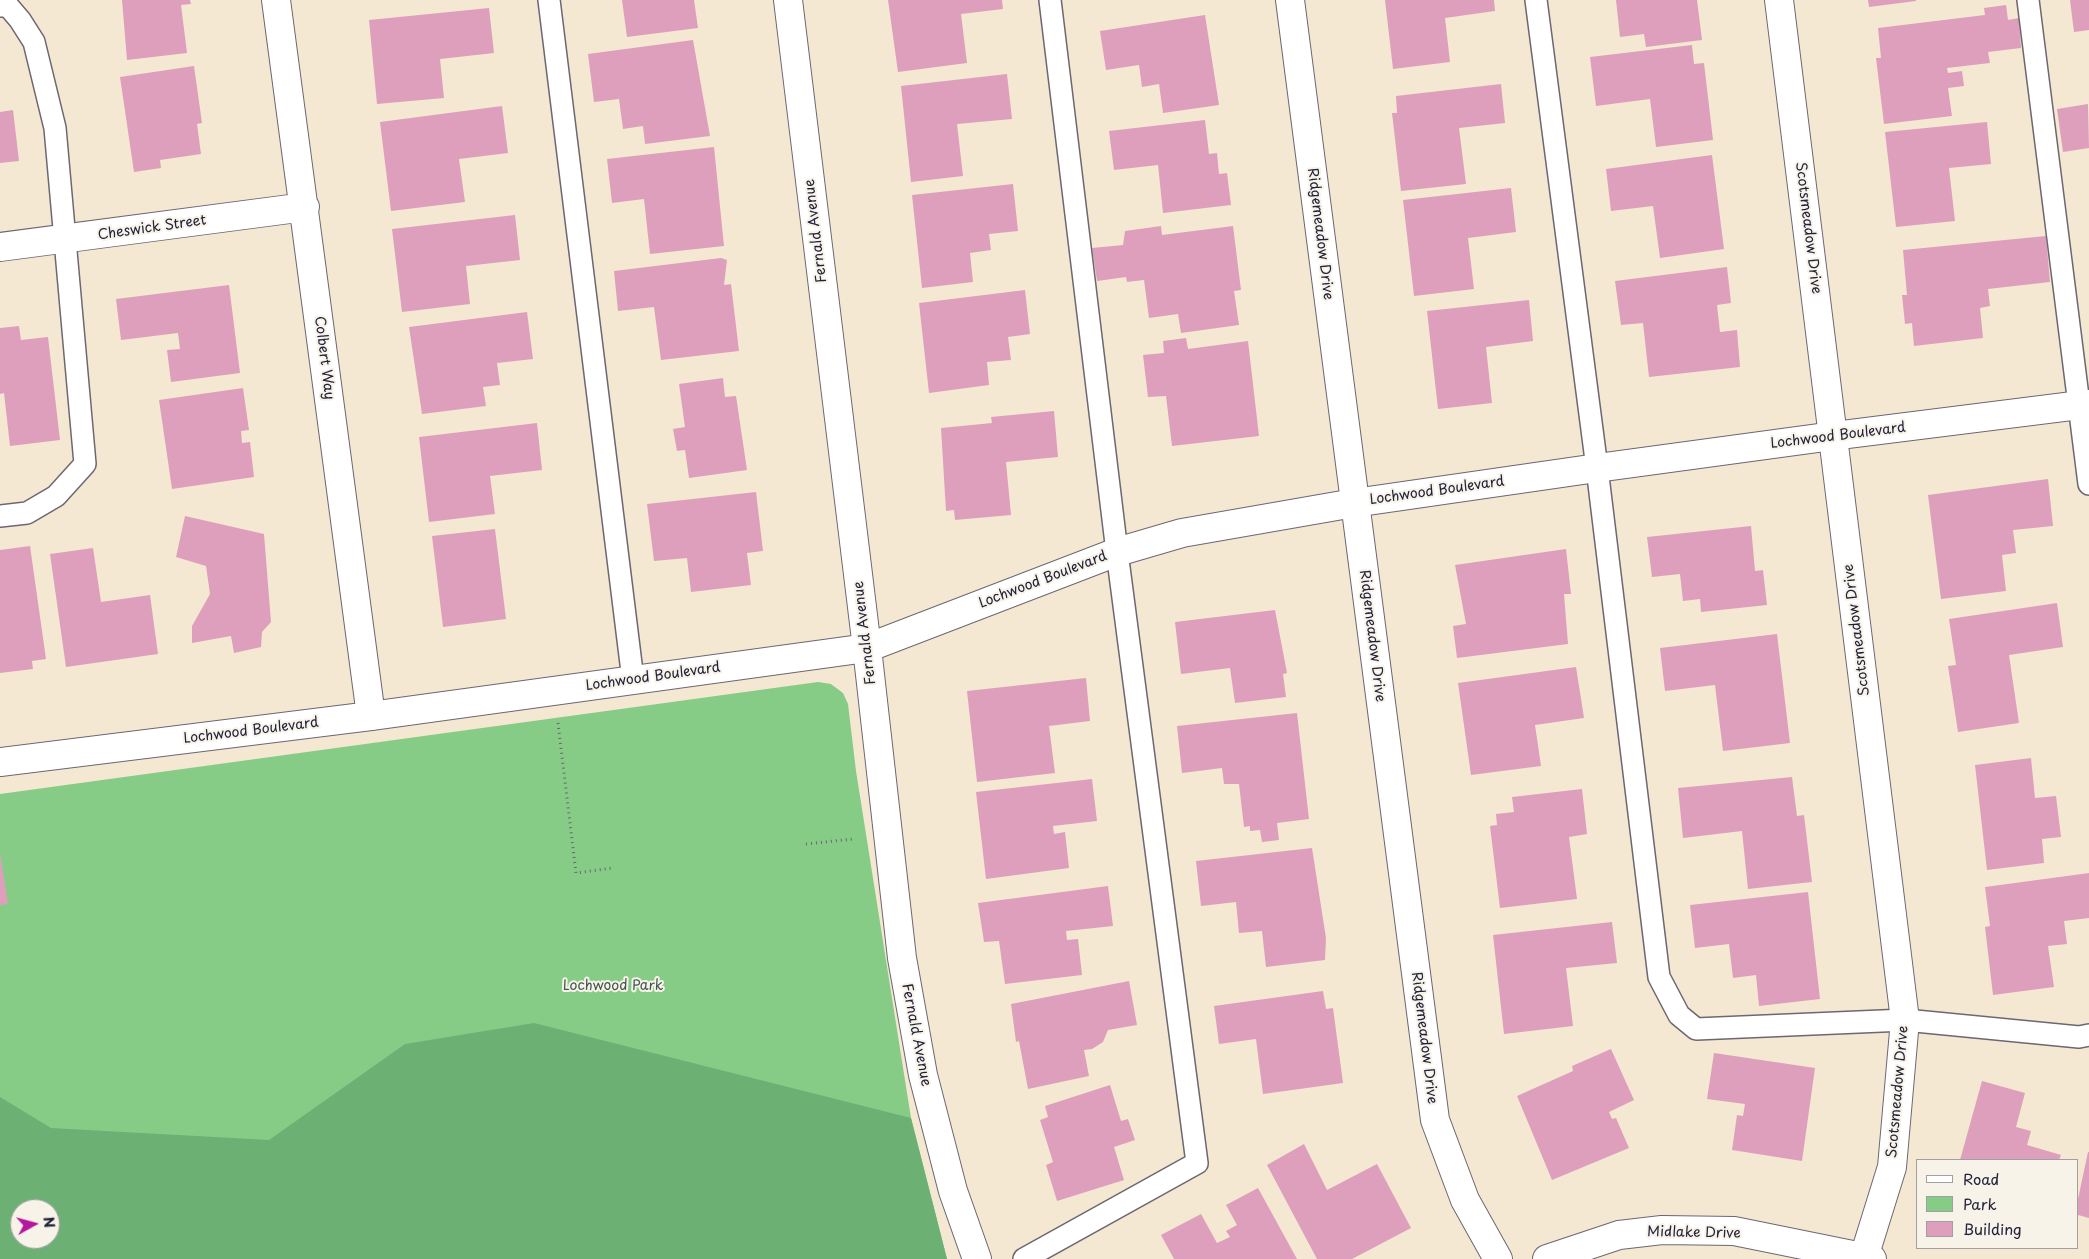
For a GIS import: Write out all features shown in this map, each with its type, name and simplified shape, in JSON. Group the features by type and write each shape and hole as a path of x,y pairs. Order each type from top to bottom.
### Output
{"street":[{"name":"Colbert Way","path":"276,0 305,207 371,716"},
{"name":"Fernald Avenue","path":"788,0 867,648 902,958 921,1065 953,1191 977,1259"},
{"name":"Ridgemeadow Drive","path":"1290,0 1435,1120 1465,1200 1498,1259"},
{"name":"Scotsmeadow Drive","path":"1779,0 1905,1020 1892,1167 1868,1258"},
{"name":"Cheswick Street","path":"0,247 305,207"},
{"name":"Lochwood Boulevard","path":"0,762 371,716 867,648 1117,552 1182,533 1354,503 1597,468 1833,436 2085,405"},
{"name":"Midlake Drive","path":"1548,1259 1619,1235 1662,1230 1734,1231 1868,1258"}],"lane":[{"path":"548,0 633,680"},
{"path":"1024,1259 1197,1163 1117,552 1050,0"},
{"path":"1536,0 1597,468 1659,977 1679,1016 1696,1029 1905,1020 2079,1037 2089,1035"},
{"path":"2028,0 2085,405 2089,484"},
{"path":"0,6 8,6 20,20 34,42 55,128 85,464 56,496 27,513 0,516"}],"path":[{"path":"558,722 576,873 612,868"},
{"path":"806,844 853,839"}],"green space":[{"name":"Lochwood Park","path":"818,682 831,684 843,693 848,704 856,771 911,1118 947,1259 0,1259 0,794"},
{"path":"534,1023 911,1118 947,1259 0,1259 0,1097 51,1128 269,1140 405,1044"}],"building":[{"path":"122,0 190,0 191,4 181,5 187,53 127,60"},
{"path":"622,0 694,0 698,28 627,37"},
{"path":"888,0 1002,0 1003,9 961,14 967,63 898,72"},
{"path":"1385,0 1494,0 1495,11 1445,18 1450,62 1393,69"},
{"path":"1616,0 1697,0 1702,40 1646,47 1644,34 1620,37"},
{"path":"1868,0 1916,0 1916,1 1869,7"},
{"path":"2070,0 2089,0 2089,30 2074,32"},
{"path":"2006,5 2008,20 2019,18 2021,48 1988,52 1990,63 1947,68 1948,73 1962,71 1964,86 1948,88 1952,116 1884,124 1876,58 1881,58 1878,28 1985,15 1984,8"},
{"path":"489,8 494,53 440,59 444,98 377,104 369,20"},
{"path":"1205,15 1219,105 1163,113 1159,84 1142,87 1139,65 1106,70 1100,31"},
{"path":"693,40 710,136 645,144 643,126 623,129 619,99 594,102 588,54"},
{"path":"1692,45 1694,64 1704,63 1713,140 1656,147 1650,99 1596,106 1590,57"},
{"path":"194,66 202,123 197,124 201,154 160,160 161,168 134,172 120,77"},
{"path":"1007,74 1012,119 957,124 963,176 911,182 901,86"},
{"path":"1501,84 1505,123 1459,128 1466,184 1401,191 1392,113 1397,113 1396,96"},
{"path":"2088,104 2089,148 2063,152 2057,109"},
{"path":"502,106 508,153 459,159 465,202 391,211 380,122"},
{"path":"13,110 19,161 0,163 0,112"},
{"path":"1205,120 1209,154 1217,153 1219,174 1227,173 1231,205 1163,213 1158,165 1114,170 1109,131"},
{"path":"1987,122 1991,164 1949,168 1955,221 1896,227 1885,132"},
{"path":"714,147 724,246 650,254 644,199 612,203 607,159"},
{"path":"1712,155 1724,249 1660,258 1653,206 1611,211 1606,169"},
{"path":"1013,184 1018,231 989,234 991,250 970,253 973,282 922,288 912,195"},
{"path":"1511,188 1516,232 1468,238 1474,289 1414,296 1403,200"},
{"path":"515,215 520,260 466,266 470,304 402,312 392,229"},
{"path":"1161,226 1162,235 1233,226 1241,290 1234,291 1239,325 1181,333 1178,314 1149,318 1144,280 1127,282 1126,277 1097,281 1092,248 1123,245 1125,231"},
{"path":"2046,236 2050,282 1988,289 1990,306 1980,308 1983,338 1914,346 1912,323 1905,324 1902,295 1907,295 1903,250"},
{"path":"721,258 727,260 724,285 731,284 739,351 661,360 654,307 618,311 614,271"},
{"path":"1727,267 1731,303 1717,305 1720,332 1737,330 1740,367 1649,377 1643,323 1621,325 1615,281"},
{"path":"229,285 240,373 171,382 167,350 180,349 178,333 121,340 116,299"},
{"path":"1025,290 1030,334 1008,337 1011,360 987,362 989,385 929,393 919,303"},
{"path":"1529,300 1533,341 1486,347 1492,403 1438,409 1427,311"},
{"path":"527,312 533,359 497,363 500,385 483,387 486,406 422,414 409,327"},
{"path":"19,326 21,340 48,337 60,440 10,446 4,393 0,394 0,328"},
{"path":"1186,338 1188,349 1248,341 1259,436 1172,446 1166,396 1148,397 1143,355 1164,353 1163,341"},
{"path":"723,378 725,397 736,396 747,470 689,478 685,450 677,451 673,429 685,427 679,384"},
{"path":"243,388 249,430 241,431 242,443 250,442 254,477 172,489 159,400"},
{"path":"1054,411 1058,457 1006,462 1011,515 955,520 954,510 946,511 941,428 992,423 991,417"},
{"path":"537,423 542,470 490,476 495,514 429,522 419,437"},
{"path":"2048,479 2053,526 2013,530 2016,553 2002,555 2006,591 1941,599 1928,495"},
{"path":"756,492 763,551 747,553 751,585 691,592 687,558 654,561 647,504"},
{"path":"185,516 264,534 271,622 262,632 261,647 234,653 231,636 192,643 192,626 210,594 206,566 176,557"},
{"path":"1751,526 1755,571 1763,570 1767,605 1701,612 1700,599 1683,601 1680,574 1652,577 1647,537"},
{"path":"495,529 506,619 443,627 432,536"},
{"path":"30,546 46,659 32,661 33,669 0,673 0,550"},
{"path":"93,548 101,602 150,595 158,654 66,667 50,554"},
{"path":"1566,549 1571,594 1564,594 1568,644 1457,658 1453,626 1466,624 1455,565"},
{"path":"2057,603 2063,647 2009,655 2019,723 1958,732 1948,666 1956,665 1949,619"},
{"path":"1275,610 1287,673 1283,674 1286,697 1235,703 1230,668 1181,674 1175,622"},
{"path":"1777,634 1790,743 1723,751 1715,685 1665,691 1660,648"},
{"path":"1576,667 1584,718 1535,725 1541,766 1471,775 1458,683"},
{"path":"1086,678 1090,721 1049,726 1055,773 977,782 967,691"},
{"path":"1297,713 1309,819 1277,823 1279,840 1262,842 1260,830 1250,831 1250,826 1244,827 1239,784 1224,784 1222,768 1182,773 1177,726"},
{"path":"2031,758 2035,798 2056,796 2061,837 2042,839 2044,863 1987,870 1975,765"},
{"path":"1792,777 1797,816 1804,815 1812,882 1748,889 1742,831 1683,838 1678,788"},
{"path":"1092,779 1097,821 1053,826 1054,834 1065,832 1069,868 986,879 976,792"},
{"path":"1582,789 1587,834 1569,837 1577,899 1500,908 1490,826 1497,825 1496,814 1514,812 1512,797"},
{"path":"1312,848 1326,938 1325,960 1266,967 1262,931 1239,933 1236,902 1201,906 1196,861"},
{"path":"0,853 8,904 0,905"},
{"path":"2089,873 2089,918 2064,921 2067,944 2048,946 2054,987 1993,995 1985,927 1990,926 1985,887"},
{"path":"1108,886 1113,926 1066,931 1067,940 1078,939 1082,975 1005,984 999,941 984,942 978,903"},
{"path":"1808,892 1820,999 1759,1006 1756,975 1733,978 1729,944 1695,948 1690,905"},
{"path":"1612,922 1617,963 1566,968 1573,1026 1504,1034 1493,935"},
{"path":"1129,981 1137,1025 1108,1030 1103,1042 1092,1049 1084,1050 1089,1076 1028,1089 1019,1041 1016,1042 1011,1004"},
{"path":"1323,991 1326,1009 1333,1008 1343,1083 1263,1094 1256,1039 1219,1044 1214,1006"},
{"path":"1611,1049 1634,1100 1609,1112 1612,1119 1616,1118 1629,1148 1552,1180 1517,1096 1573,1071 1572,1066"},
{"path":"1714,1053 1815,1068 1802,1161 1732,1150 1737,1115 1743,1116 1745,1104 1707,1099"},
{"path":"1982,1081 2025,1093 2016,1127 2031,1131 2027,1145 2061,1155 2059,1159 1960,1159"},
{"path":"1110,1085 1121,1121 1128,1119 1135,1140 1114,1147 1124,1180 1057,1201 1046,1165 1053,1162 1040,1120 1048,1117 1045,1106"},
{"path":"1304,1144 1327,1190 1377,1164 1411,1228 1352,1259 1317,1259 1267,1165"},
{"path":"2089,1152 2089,1218 2079,1215 2079,1194"},
{"path":"1258,1188 1297,1259 1174,1259 1161,1235 1201,1214 1217,1243 1230,1237 1226,1231 1237,1225 1226,1205"}]}
